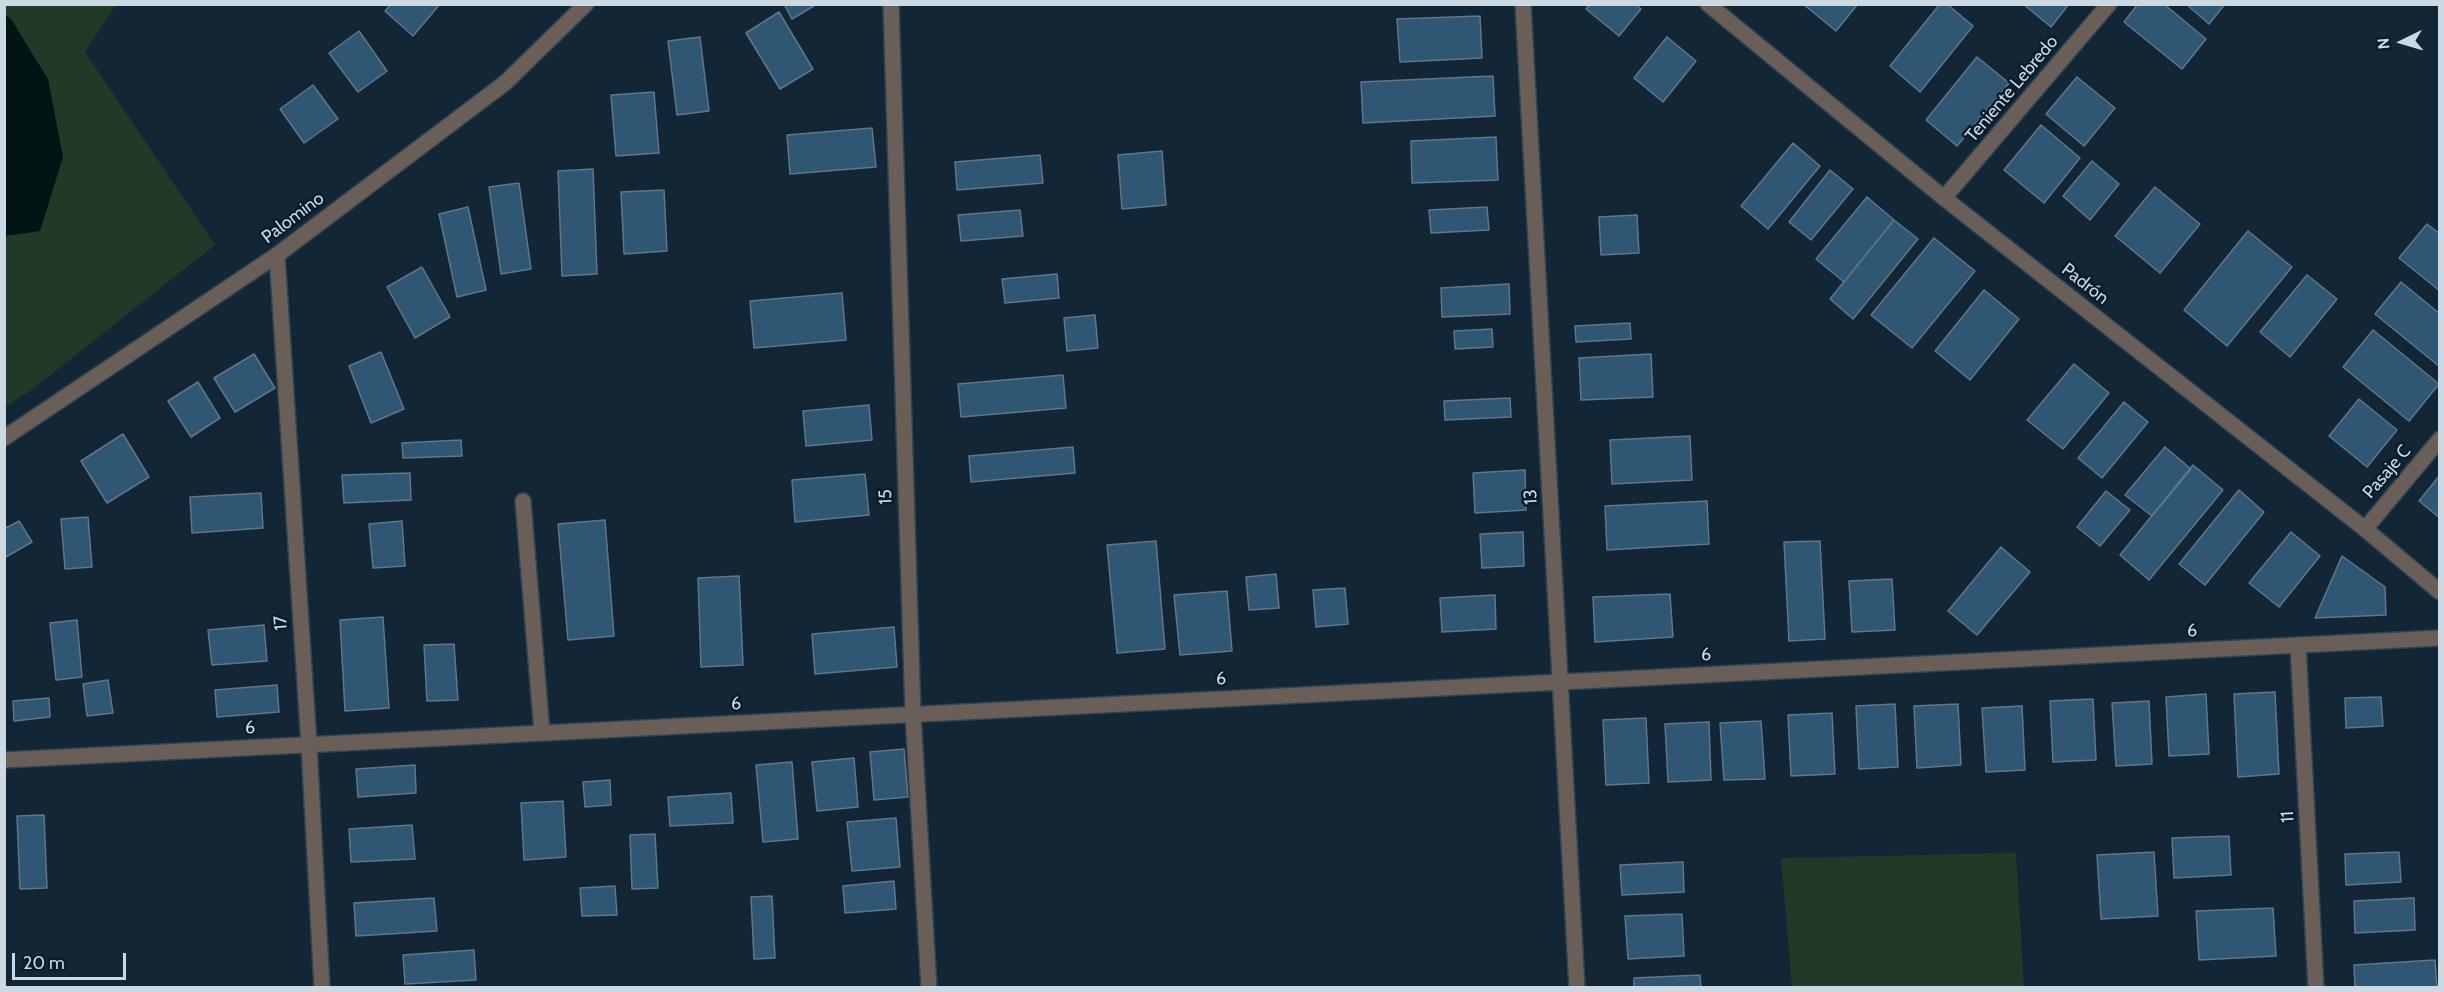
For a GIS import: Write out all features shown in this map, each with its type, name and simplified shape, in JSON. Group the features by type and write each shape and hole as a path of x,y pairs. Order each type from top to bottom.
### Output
{"street":[{"name":"Palomino","path":"4,438 277,255 506,82 586,4"},
{"name":"15","path":"891,4 913,714 929,987"},
{"name":"13","path":"1523,4 1577,987"},
{"name":"Padrón","path":"1708,4 1944,198 2365,529 2439,592"},
{"name":"Teniente Lebredo","path":"1944,198 2109,4"},
{"name":"17","path":"277,255 309,745 322,987"},
{"name":"Pasaje C","path":"2365,529 2439,439"},
{"path":"523,501 542,733"},
{"name":"6","path":"4,760 2439,638"},
{"name":"11","path":"2298,645 2316,987"}],"green space":[{"path":"5,5 116,5 85,52 215,245 34,388 5,407"},
{"path":"2016,853 2024,987 1792,987 1781,858"}],"shaded area":[{"path":"4,14 11,19 48,79 63,157 40,231 5,236"}],"building":[{"path":"391,4 440,4 413,36 385,11"},
{"path":"784,4 817,4 792,19"},
{"path":"1590,4 1635,4 1641,9 1619,36 1586,9"},
{"path":"1803,4 1858,4 1836,31"},
{"path":"1940,4 1947,4 1973,26 1920,92 1890,66"},
{"path":"2023,4 2069,4 2051,27"},
{"path":"2138,4 2164,4 2206,39 2182,69 2124,22"},
{"path":"2186,4 2225,4 2209,24"},
{"path":"779,12 813,69 780,89 746,33"},
{"path":"1480,16 1482,58 1400,62 1397,19"},
{"path":"359,31 387,71 358,92 329,53"},
{"path":"700,37 709,111 677,115 668,41"},
{"path":"1667,37 1696,61 1663,102 1634,78"},
{"path":"1977,57 2009,83 1957,146 1926,120"},
{"path":"1493,76 1495,116 1363,123 1361,82"},
{"path":"2077,77 2115,108 2084,146 2046,114"},
{"path":"313,85 338,119 304,143 280,109"},
{"path":"654,92 659,153 616,156 611,95"},
{"path":"2041,125 2080,158 2044,203 2004,170"},
{"path":"872,128 876,167 790,174 787,135"},
{"path":"1496,137 1498,180 1412,183 1411,141"},
{"path":"1793,143 1820,166 1768,229 1741,206"},
{"path":"1162,151 1166,205 1122,209 1118,155"},
{"path":"1040,155 1043,183 957,190 955,162"},
{"path":"2092,161 2119,184 2090,220 2063,196"},
{"path":"593,169 597,274 562,276 558,171"},
{"path":"1830,170 1853,189 1811,240 1789,222"},
{"path":"519,183 531,269 501,274 489,187"},
{"path":"2155,187 2200,224 2160,273 2115,236"},
{"path":"664,190 667,251 624,254 621,192"},
{"path":"1867,197 1894,220 1844,282 1816,259"},
{"path":"468,207 486,290 457,297 439,214"},
{"path":"1487,207 1489,230 1431,233 1429,210"},
{"path":"1020,210 1023,236 961,241 958,215"},
{"path":"1637,215 1639,253 1601,255 1599,217"},
{"path":"1894,220 1918,239 1853,319 1830,299"},
{"path":"2427,224 2440,234 2440,291 2399,258"},
{"path":"2248,231 2292,267 2227,346 2184,310"},
{"path":"1934,238 1975,271 1912,348 1871,315"},
{"path":"422,267 450,317 415,338 387,287"},
{"path":"1057,274 1059,298 1005,303 1002,279"},
{"path":"2307,275 2337,299 2290,357 2260,332"},
{"path":"2401,282 2440,314 2440,367 2375,314"},
{"path":"1509,284 1510,314 1442,317 1441,288"},
{"path":"1984,290 2019,319 1970,380 1935,351"},
{"path":"842,293 846,340 754,348 750,301"},
{"path":"1095,315 1098,348 1067,351 1064,318"},
{"path":"1630,323 1631,339 1576,342 1575,326"},
{"path":"1492,329 1493,347 1455,349 1454,331"},
{"path":"2373,330 2439,384 2409,421 2343,367"},
{"path":"381,352 404,409 371,423 349,366"},
{"path":"254,354 275,388 235,412 214,378"},
{"path":"1651,354 1653,397 1581,400 1579,358"},
{"path":"2074,364 2109,393 2063,449 2027,420"},
{"path":"1063,375 1066,408 961,417 958,384"},
{"path":"198,382 220,418 191,437 168,401"},
{"path":"1510,398 1511,417 1445,420 1444,401"},
{"path":"2359,399 2397,430 2367,467 2329,436"},
{"path":"2124,402 2148,422 2102,478 2078,458"},
{"path":"869,405 872,440 806,446 803,411"},
{"path":"123,434 149,477 107,503 81,461"},
{"path":"1690,436 1692,480 1612,484 1610,440"},
{"path":"461,440 462,456 403,458 402,443"},
{"path":"1073,447 1075,473 971,482 969,456"},
{"path":"2165,447 2191,469 2152,516 2125,495"},
{"path":"2193,465 2223,490 2149,580 2120,555"},
{"path":"1525,470 1526,510 1475,513 1473,473"},
{"path":"410,473 411,500 344,503 342,475"},
{"path":"865,474 869,515 795,522 792,480"},
{"path":"2440,475 2440,518 2419,501"},
{"path":"2239,490 2264,512 2205,585 2179,564"},
{"path":"2106,491 2130,510 2100,546 2077,527"},
{"path":"261,493 263,528 192,533 190,497"},
{"path":"1707,501 1709,544 1607,550 1605,506"},
{"path":"88,517 92,567 65,569 61,519"},
{"path":"605,520 614,636 568,640 558,524"},
{"path":"19,521 32,542 4,558 4,529"},
{"path":"402,521 405,566 373,568 369,524"},
{"path":"1523,532 1524,566 1482,568 1480,534"},
{"path":"2291,532 2320,556 2279,607 2249,583"},
{"path":"1156,541 1165,649 1117,653 1107,545"},
{"path":"1820,541 1825,639 1789,641 1784,542"},
{"path":"2001,547 2030,572 1977,635 1948,611"},
{"path":"2342,556 2385,587 2386,615 2315,618"},
{"path":"1276,574 1279,608 1249,610 1246,577"},
{"path":"739,576 743,665 701,667 698,578"},
{"path":"1892,579 1895,630 1852,632 1849,581"},
{"path":"1345,588 1348,624 1316,627 1313,590"},
{"path":"1227,591 1232,651 1180,655 1174,595"},
{"path":"1670,594 1673,637 1595,642 1593,597"},
{"path":"1495,595 1496,629 1442,632 1440,598"},
{"path":"383,617 389,708 345,711 340,620"},
{"path":"77,620 82,677 56,680 50,623"},
{"path":"264,625 267,661 212,665 208,630"},
{"path":"894,627 897,667 815,674 812,634"},
{"path":"454,644 458,700 427,701 424,645"},
{"path":"108,680 113,713 87,716 83,684"},
{"path":"277,685 279,712 217,717 215,690"},
{"path":"2275,692 2279,774 2238,777 2234,694"},
{"path":"2206,694 2209,754 2169,756 2166,697"},
{"path":"2381,697 2383,726 2346,728 2345,698"},
{"path":"49,698 50,717 14,721 13,701"},
{"path":"2093,699 2096,760 2053,762 2050,701"},
{"path":"2149,701 2152,764 2116,766 2112,703"},
{"path":"1895,704 1898,767 1859,769 1856,706"},
{"path":"1958,704 1961,765 1917,768 1914,706"},
{"path":"2022,706 2025,770 1986,772 1982,708"},
{"path":"1832,713 1835,774 1791,776 1788,715"},
{"path":"1646,718 1649,783 1606,785 1603,720"},
{"path":"1761,721 1765,779 1724,780 1720,723"},
{"path":"1709,722 1711,780 1668,782 1665,724"},
{"path":"904,749 908,797 874,800 870,752"},
{"path":"854,758 858,807 817,811 812,762"},
{"path":"792,762 798,839 763,842 756,765"},
{"path":"415,765 416,793 358,797 356,769"},
{"path":"610,780 611,805 585,807 583,782"},
{"path":"731,793 733,823 670,826 668,797"},
{"path":"563,801 566,857 524,860 521,803"},
{"path":"44,815 47,888 20,889 17,816"},
{"path":"896,818 900,867 852,871 847,822"},
{"path":"412,825 415,859 351,862 349,829"},
{"path":"655,834 658,888 632,889 630,835"},
{"path":"2229,836 2231,875 2174,878 2172,838"},
{"path":"2154,852 2158,916 2101,919 2097,855"},
{"path":"2399,852 2401,882 2346,885 2345,854"},
{"path":"1683,862 1684,892 1622,895 1620,865"},
{"path":"894,881 896,909 845,913 843,886"},
{"path":"615,886 617,915 582,916 580,888"},
{"path":"772,896 775,958 754,959 751,897"},
{"path":"434,898 437,931 356,936 354,903"},
{"path":"2414,898 2415,930 2355,933 2354,901"},
{"path":"2273,908 2276,956 2199,960 2196,911"},
{"path":"1682,914 1684,956 1628,959 1625,916"},
{"path":"474,950 476,980 405,984 403,955"},
{"path":"2435,960 2437,988 2355,988 2354,965"},
{"path":"1700,975 1701,988 1634,988 1634,978"}]}
